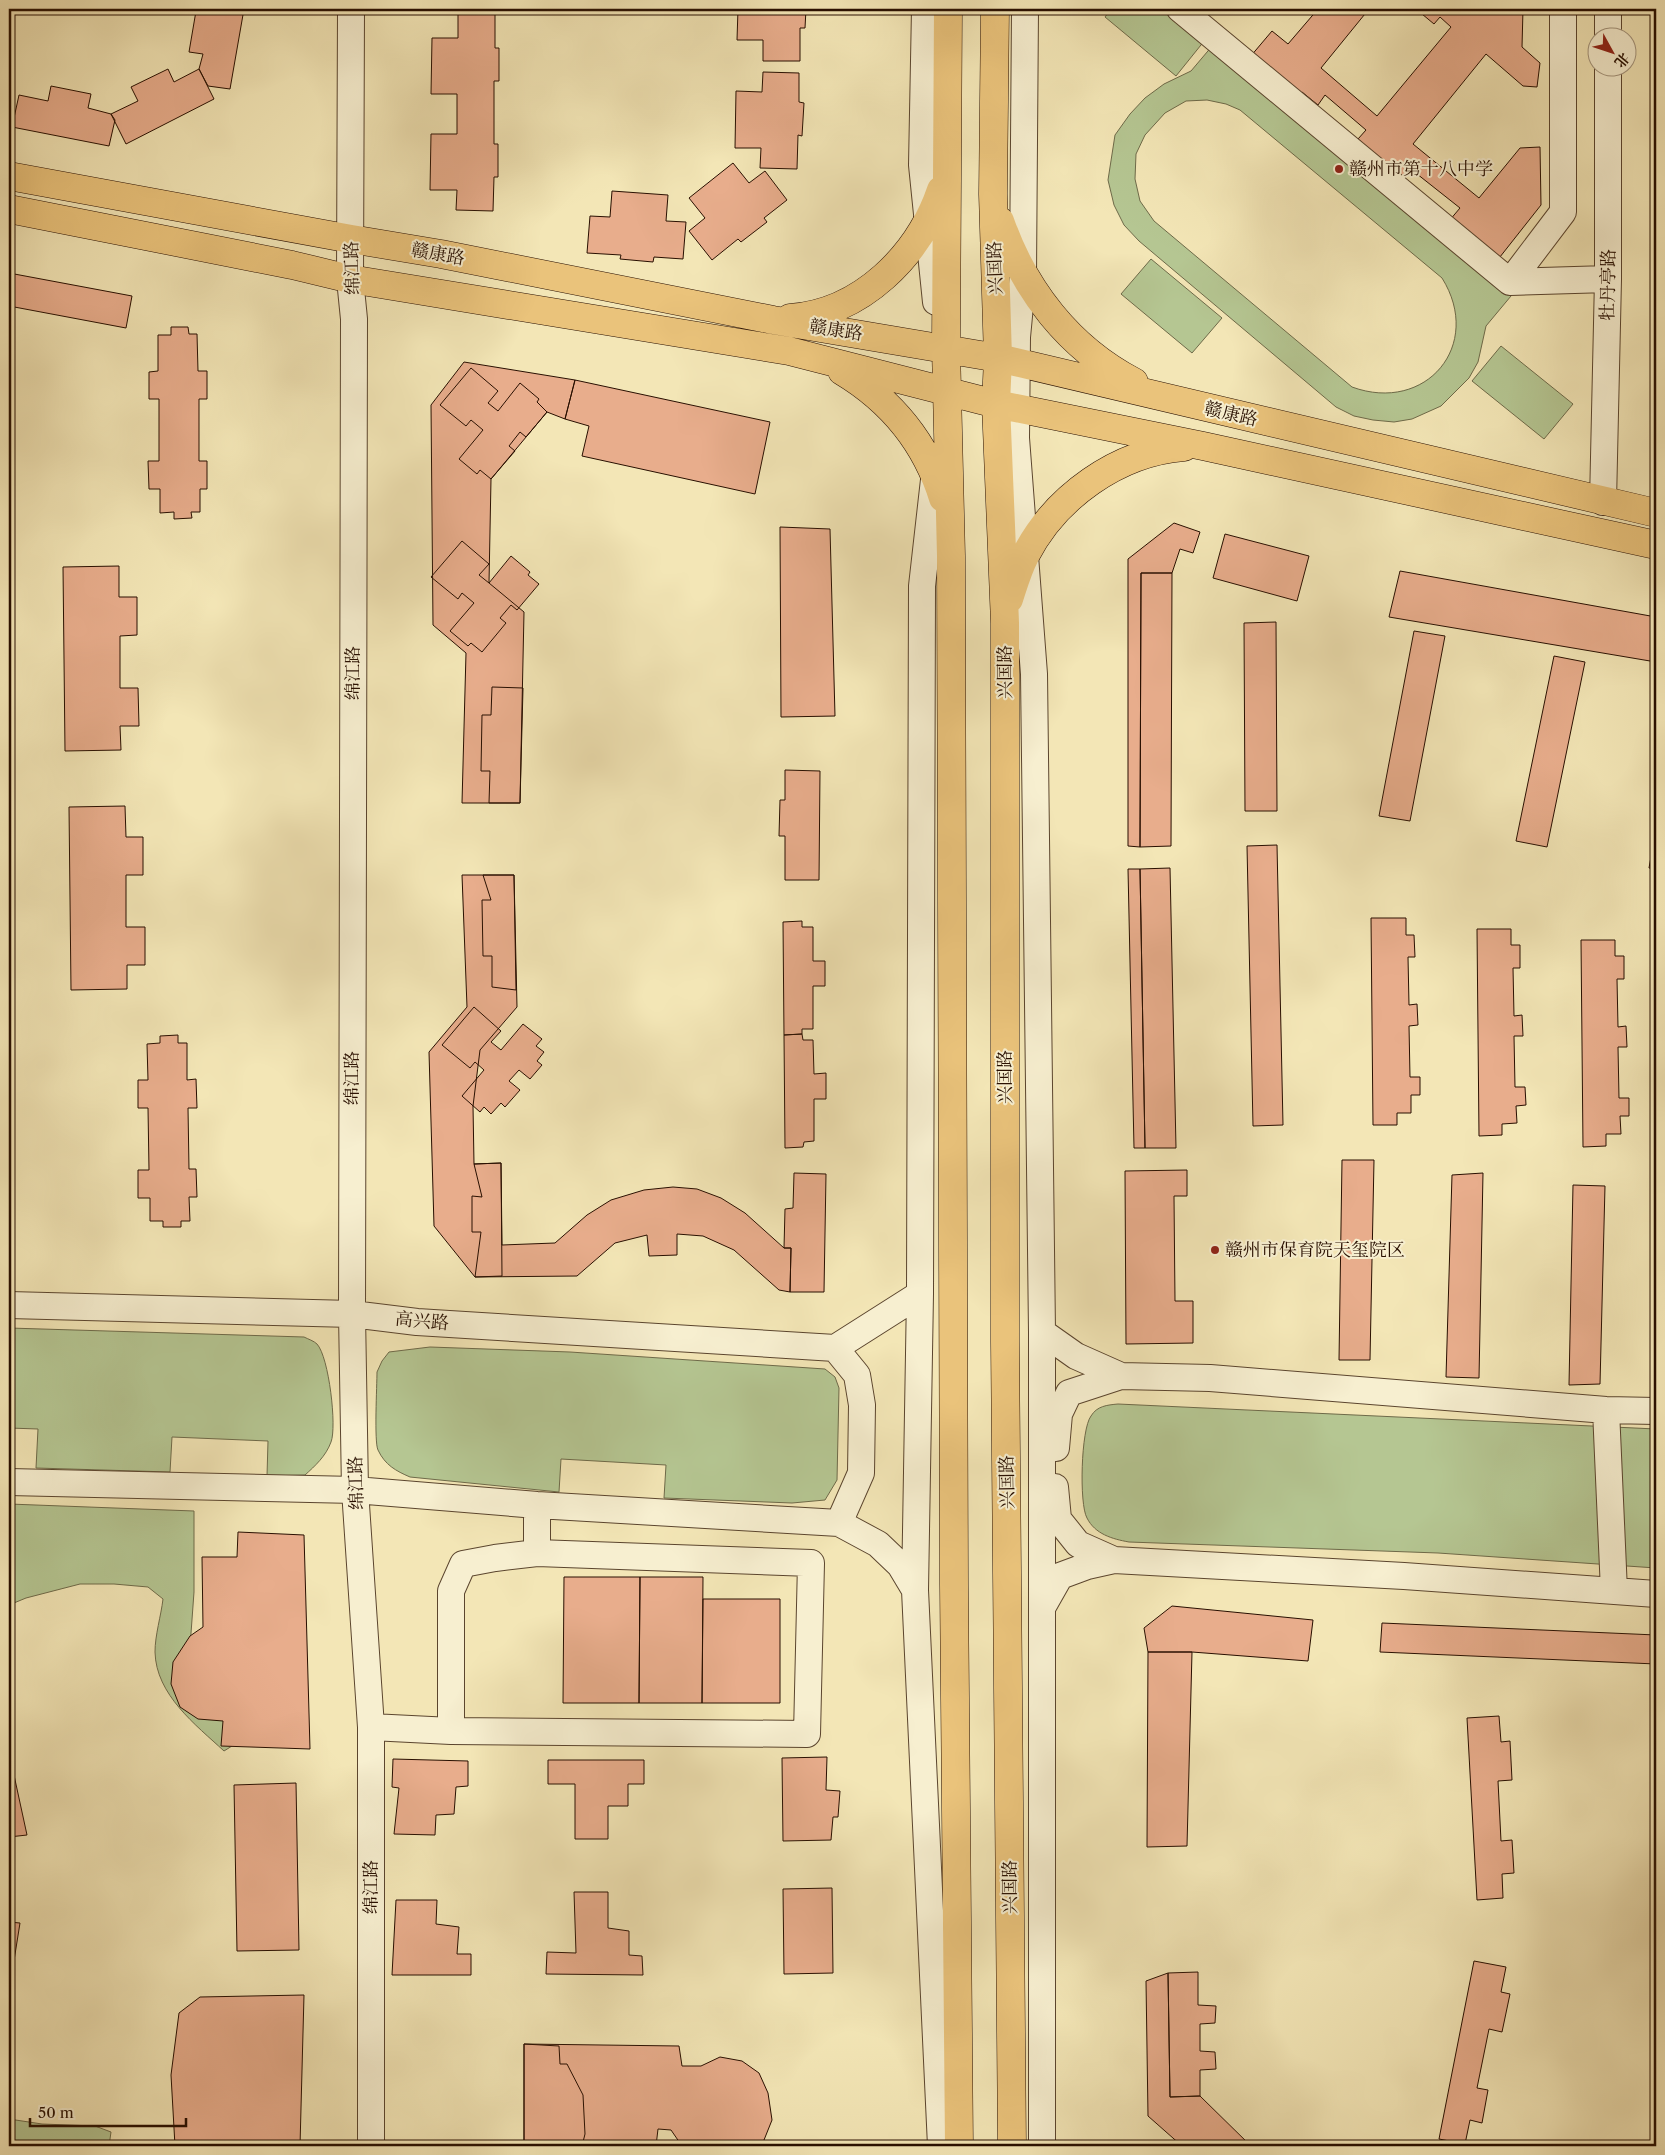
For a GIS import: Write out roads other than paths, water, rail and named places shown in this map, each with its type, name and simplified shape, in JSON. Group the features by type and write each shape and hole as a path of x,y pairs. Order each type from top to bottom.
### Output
{"main road":[{"path":"948,9 947,162 942,348 951,556"},
{"name":"兴国路","path":"995,9 993,194 1007,360 1004,622 1005,1342 1012,2146"},
{"path":"773,320 818,313 860,294 879,282 912,249 928,221 942,185 947,162"},
{"name":"赣康路","path":"9,176 441,254 773,320 1007,360 1656,513"},
{"path":"993,194 1000,222 1023,274 1041,302 1060,325 1101,362 1145,388 1193,405"},
{"name":"赣康路","path":"9,209 282,263 350,279 789,352 1006,406 1203,446 1656,545"},
{"path":"789,352 814,358 837,369 859,382 898,415 914,436 935,475 945,505 950,530 954,1565 959,2146"},
{"path":"1004,622 1011,592 1024,558 1037,535 1069,498 1095,478 1131,460 1155,452 1203,446"}],"street":[{"name":"绵江路","path":"350,9 350,279 354,319 352,1314 355,1490 371,1728 371,2146"},
{"path":"925,9 922,166 937,317 942,348"},
{"path":"1007,360 1017,337 1023,274 1025,9"},
{"path":"1180,9 1510,282 1608,279"},
{"path":"1510,282 1563,212 1563,9"},
{"path":"1608,9 1608,28"},
{"name":"牡丹亭路","path":"1603,502 1608,279 1608,78"},
{"path":"941,2146 915,1590 920,1294 922,586 943,390"},
{"path":"1006,406 1016,438 1034,674 1042,1332 1042,2146"},
{"path":"839,1523 861,1473 862,1406 857,1375 835,1348 920,1294"},
{"name":"高兴路","path":"9,1305 352,1314 417,1322 835,1348"},
{"path":"1042,1332 1076,1356 1121,1376"},
{"path":"1114,1560 1078,1544 1058,1519 1054,1465 1059,1414 1069,1393 1121,1376 1210,1378 1606,1410 1656,1411"},
{"path":"1606,1410 1614,1591"},
{"path":"9,1482 355,1490 538,1505 839,1523 878,1544 900,1565 915,1590"},
{"path":"537,1553 538,1505"},
{"path":"371,1728 451,1730 806,1734 811,1563 537,1553 463,1564 450,1592 451,1730"},
{"path":"1042,1608 1060,1576 1087,1566 1114,1560 1404,1576 1656,1594"}],"place":[{"name":"赣州市第十八中学","path":"1339,169"},
{"name":"赣州市保育院天玺院区","path":"1215,1250"}]}
